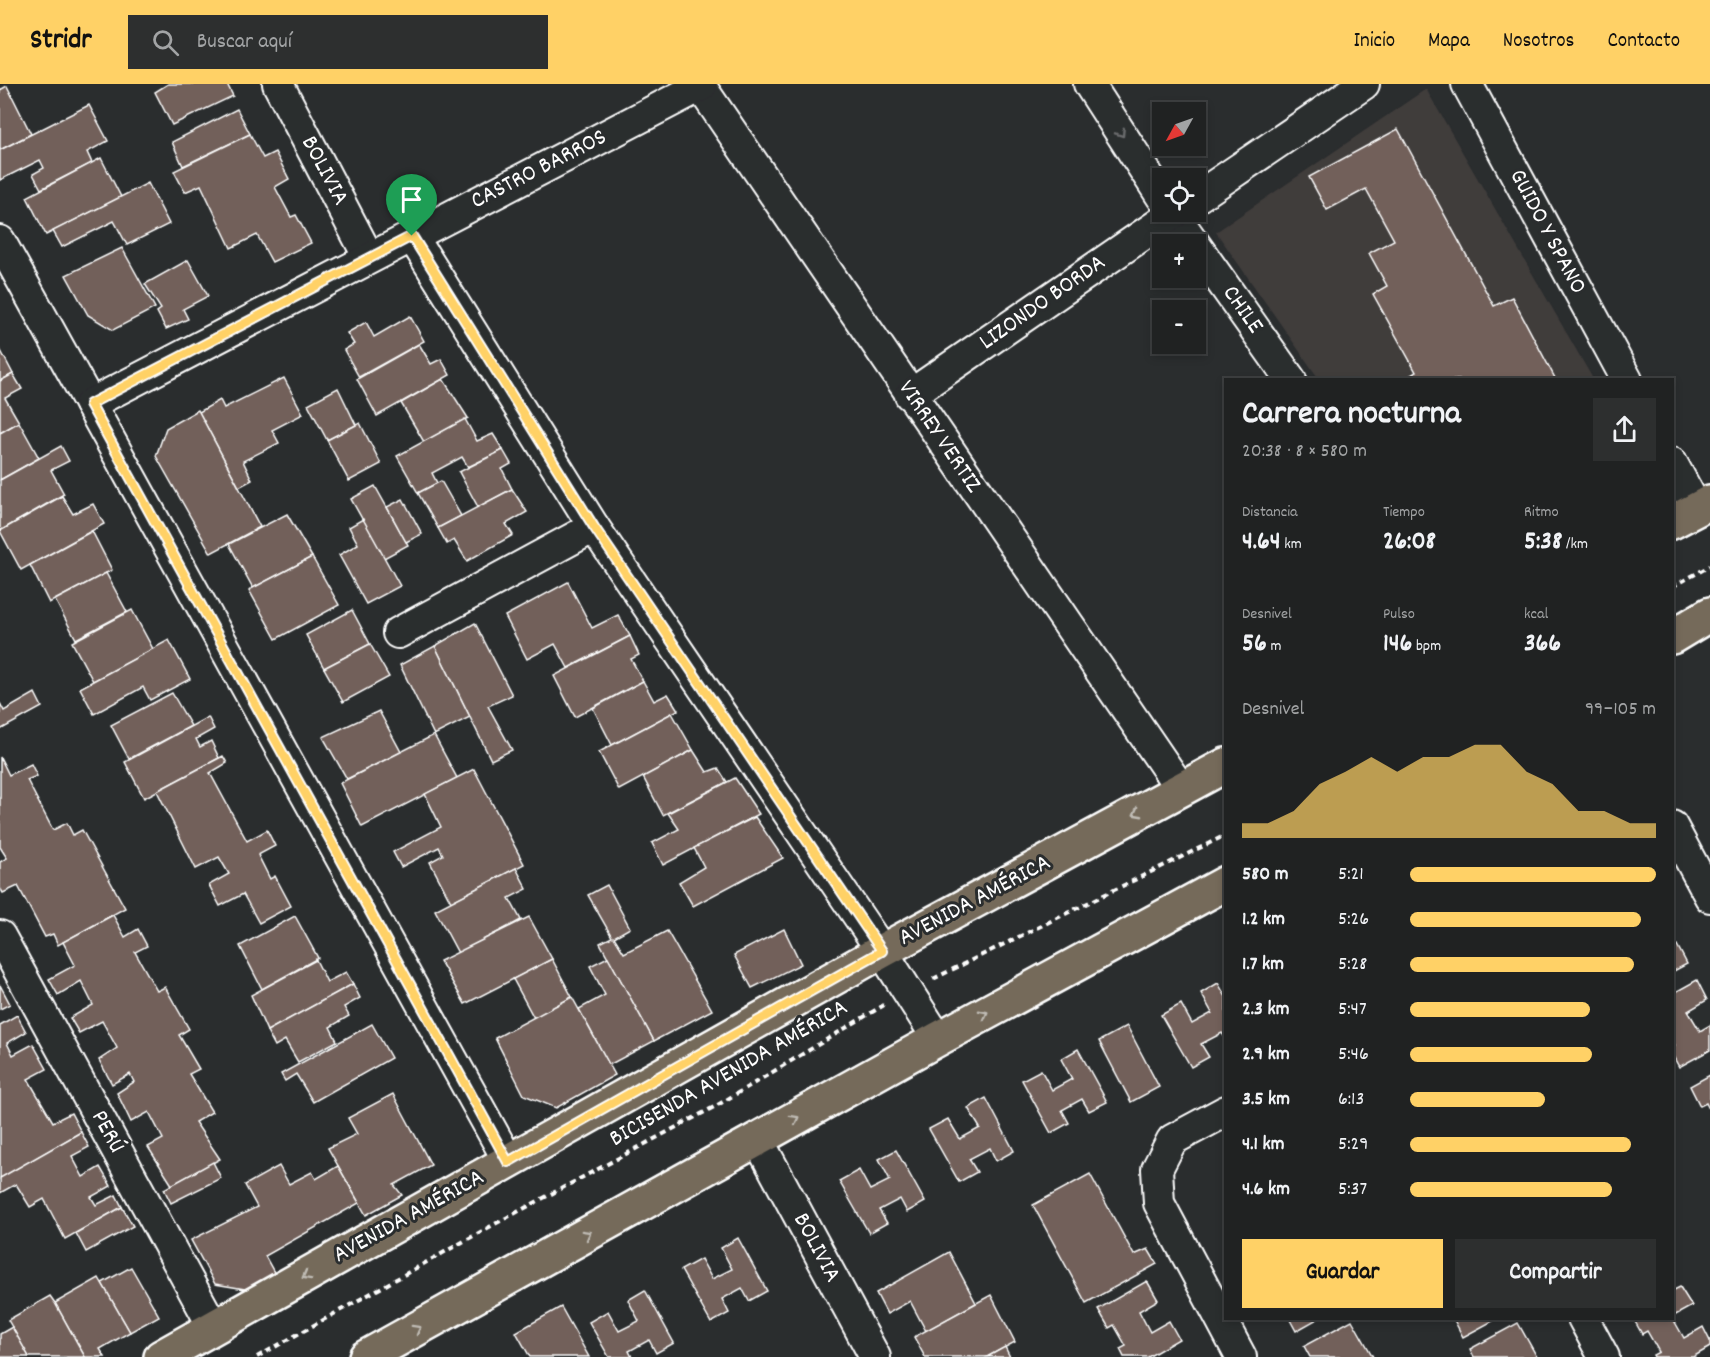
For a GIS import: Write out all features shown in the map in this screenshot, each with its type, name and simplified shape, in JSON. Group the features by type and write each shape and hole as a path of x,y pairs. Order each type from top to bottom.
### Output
{"main road":[{"path":"1674,636 1710,614"},
{"name":"AVENIDA AMÉRICA","path":"161,1357 882,951 1224,766"},
{"path":"366,1357 938,1039 1224,884"}],"street":[{"name":"BOLIVIA","path":"279,84 369,258"},
{"name":"CHILE","path":"1089,84 1152,172"},
{"name":"LIZONDO BORDA","path":"1206,187 1364,84"},
{"name":"GUIDO Y SPANO","path":"1467,84 1627,378"},
{"name":"CASTRO BARROS","path":"90,404 700,85"},
{"name":"VIRREY VERTIZ","path":"700,85 1181,789"},
{"name":"LIZONDO BORDA","path":"910,395 1153,222"},
{"name":"CHILE","path":"1187,222 1290,378"},
{"path":"412,236 594,527 882,951 938,1039"},
{"path":"0,241 508,1162"},
{"path":"1674,468 1693,511"},
{"path":"398,633 594,527"},
{"path":"1674,830 1710,897"},
{"name":"PERÚ","path":"0,936 214,1328"},
{"path":"1224,1112 1172,1140 1157,1169 1159,1203 1241,1357"},
{"name":"BOLIVIA","path":"758,1140 875,1357"},
{"path":"1584,1320 1604,1357"}],"path":[{"path":"1674,585 1710,566"},
{"name":"BICISENDA AVENIDA AMÉRICA","path":"257,1357 493,1225 716,1106 907,991 1224,836"}],"shaded area":[{"path":"1426,89 1592,378 1318,378 1216,232"}],"building":[{"path":"168,84 227,84 233,96 172,125 155,92"},
{"path":"7,86 31,134 0,150 0,90"},
{"path":"89,105 108,141 87,152 92,163 41,189 33,174 44,168 40,160 0,180 0,150"},
{"path":"237,109 250,134 183,166 172,142"},
{"path":"1398,129 1494,306 1512,297 1555,378 1406,378 1416,372 1373,294 1387,286 1369,253 1394,240 1366,189 1327,210 1309,177"},
{"path":"250,134 263,158 275,152 289,179 275,187 291,217 296,215 311,243 272,262 257,235 231,248 201,185 185,192 174,171"},
{"path":"101,158 121,197 46,235 27,197"},
{"path":"148,183 169,224 127,245 114,221 62,247 53,231"},
{"path":"122,248 155,308 113,330 88,315 66,275"},
{"path":"188,260 208,296 183,309 188,319 166,329 157,312 161,309 145,284"},
{"path":"410,316 424,341 359,377 344,350 354,344 347,333 366,322 374,337"},
{"path":"419,344 431,364 441,359 450,375 377,416 357,379"},
{"path":"0,349 13,374 0,381"},
{"path":"13,374 22,389 5,398 19,422 0,433 0,381"},
{"path":"284,378 303,414 272,430 279,443 243,461 252,480 239,487 199,412 220,400 224,408"},
{"path":"443,379 468,418 424,442 401,403"},
{"path":"338,388 356,425 327,440 308,404"},
{"path":"198,410 260,527 211,553 156,456 166,428"},
{"path":"465,419 477,441 493,434 503,450 468,467 462,457 432,473 437,483 418,493 397,456"},
{"path":"19,422 39,458 0,480 0,433"},
{"path":"360,423 381,464 349,481 327,440"},
{"path":"61,446 69,461 51,470 64,494 0,531 0,480"},
{"path":"503,450 511,464 502,469 512,489 478,507 459,472"},
{"path":"441,481 461,516 438,528 418,493"},
{"path":"375,486 408,545 384,558 351,499"},
{"path":"512,489 527,512 506,524 513,535 467,561 454,540 447,544 438,528"},
{"path":"62,496 73,514 93,504 104,524 21,570 0,531"},
{"path":"403,499 422,534 406,542 387,507"},
{"path":"287,514 312,557 253,588 229,544"},
{"path":"363,519 400,586 366,604 339,555 358,544 349,527"},
{"path":"92,531 112,570 49,603 30,565"},
{"path":"312,557 339,605 276,639 249,590"},
{"path":"106,573 127,612 76,639 55,600"},
{"path":"568,582 592,628 618,615 630,636 568,668 555,644 527,659 505,616"},
{"path":"132,610 153,649 93,681 72,642"},
{"path":"352,610 370,644 324,668 306,635"},
{"path":"475,623 512,695 488,706 512,750 491,760 435,646"},
{"path":"630,636 639,655 631,659 643,681 575,717 554,676"},
{"path":"169,640 190,679 150,700 143,687 94,714 80,688"},
{"path":"370,644 389,677 343,702 324,668"},
{"path":"435,646 470,717 434,735 400,665"},
{"path":"643,681 654,701 668,694 678,710 612,745 593,708"},
{"path":"35,693 42,707 0,730 0,703 4,711"},
{"path":"172,693 191,726 129,759 111,725"},
{"path":"379,711 401,752 347,779 323,737"},
{"path":"672,713 693,750 619,790 599,752"},
{"path":"208,717 214,729 196,739 200,747 211,741 219,758 144,798 125,762"},
{"path":"434,735 457,778 362,827 340,783"},
{"path":"693,750 707,772 718,768 727,782 663,815 643,777"},
{"path":"223,756 227,763 210,773 247,841 267,830 275,846 258,855 270,879 275,876 291,906 259,923 243,894 220,906 209,885 229,874 219,857 196,869 157,791"},
{"path":"0,757 9,775 31,764 37,776 27,780 53,830 67,823 73,835 82,830 125,908 58,945 53,934 45,937 18,886 3,893 0,888 0,862 7,858 0,847"},
{"path":"474,769 524,864 451,902 430,862 443,855 439,847 401,867 393,852 441,827 425,794"},
{"path":"735,778 759,814 663,865 652,843 679,829 668,813"},
{"path":"755,817 783,858 693,906 679,882 704,867 694,848"},
{"path":"516,868 527,889 509,898 521,920 458,953 435,910"},
{"path":"607,885 630,928 614,937 624,953 667,931 712,1010 654,1041 600,943 612,937 588,895"},
{"path":"113,915 125,937 138,929 147,946 135,952 157,991 165,987 189,1029 179,1035 199,1069 189,1074 212,1112 195,1122 220,1159 172,1185 148,1147 163,1139 149,1112 131,1122 117,1093 134,1082 130,1074 112,1084 99,1060 117,1048 102,1021 79,1033 70,1018 93,1005 81,981 58,995 49,979 75,965 63,942"},
{"path":"295,916 318,958 262,989 240,946"},
{"path":"529,917 552,959 465,1004 440,961"},
{"path":"784,929 801,964 752,988 734,955"},
{"path":"1677,945 1687,964 1674,971 1674,947"},
{"path":"608,957 654,1041 609,1065 579,1009 605,995 590,966"},
{"path":"552,959 572,997 534,1018 513,979"},
{"path":"316,960 327,982 346,972 353,984 267,1031 251,995"},
{"path":"1697,980 1707,1000 1688,1011 1700,1031 1710,1025 1710,1050 1679,1067 1674,1058 1674,993"},
{"path":"1218,983 1224,994 1224,1036 1222,1033 1201,1044 1209,1057 1191,1067 1161,1015 1181,1004 1192,1024 1212,1013 1201,993"},
{"path":"353,984 360,998 344,1007 349,1016 330,1027 337,1041 298,1062 285,1040 275,1046 267,1031"},
{"path":"0,985 10,1004 0,1009"},
{"path":"572,997 615,1075 556,1108 524,1095 495,1038"},
{"path":"17,1015 26,1032 7,1043 13,1055 33,1044 47,1069 28,1079 53,1122 71,1113 81,1132 0,1179 0,1025"},
{"path":"372,1024 391,1058 313,1102 296,1074 285,1081 281,1074"},
{"path":"1127,1026 1159,1087 1131,1102 1099,1041"},
{"path":"1078,1049 1107,1102 1089,1111 1082,1099 1062,1110 1069,1123 1051,1133 1022,1080 1041,1070 1052,1090 1072,1079 1061,1059"},
{"path":"1710,1075 1710,1111 1706,1103 1700,1106 1690,1086"},
{"path":"393,1094 431,1165 394,1185 402,1195 366,1215 328,1148 357,1134 348,1118"},
{"path":"986,1098 1014,1151 996,1161 990,1148 969,1159 977,1172 959,1182 929,1129 948,1119 960,1139 980,1128 968,1108"},
{"path":"81,1132 89,1147 72,1156 83,1177 100,1167 111,1186 91,1197 96,1205 116,1195 122,1207 65,1239 44,1199 30,1207 16,1184 0,1193 0,1178"},
{"path":"896,1150 925,1202 907,1212 900,1199 879,1210 887,1223 869,1233 839,1181 859,1170 870,1190 890,1180 879,1159"},
{"path":"213,1162 221,1178 171,1203 164,1189"},
{"path":"279,1166 289,1184 312,1172 316,1179 338,1166 359,1203 265,1256 276,1276 251,1290 215,1284 191,1240 257,1207 245,1185"},
{"path":"1090,1174 1134,1255 1148,1249 1157,1264 1086,1303 1033,1205"},
{"path":"122,1207 133,1226 86,1252 76,1233"},
{"path":"738,1238 767,1291 749,1301 742,1288 722,1299 729,1313 711,1323 681,1270 701,1259 712,1279 732,1269 721,1248"},
{"path":"949,1252 976,1303 926,1331 910,1301 887,1314 876,1293"},
{"path":"131,1267 159,1316 130,1332 102,1283"},
{"path":"99,1278 130,1332 100,1349 105,1357 85,1357 55,1303"},
{"path":"1147,1281 1158,1300 1139,1311 1150,1332 1169,1321 1179,1339 1148,1357 1124,1357 1120,1349 1126,1346 1114,1325 1109,1328 1098,1309"},
{"path":"1680,1287 1692,1306 1674,1316 1674,1290"},
{"path":"645,1290 674,1343 656,1353 649,1340 629,1351 632,1357 609,1357 589,1322 608,1311 619,1331 639,1321 628,1300"},
{"path":"991,1295 1015,1342 987,1357 925,1357 914,1337"},
{"path":"50,1296 85,1357 29,1357 8,1320"},
{"path":"561,1307 589,1357 530,1357 516,1332"},
{"path":"1290,1320 1315,1320 1296,1331"},
{"path":"1352,1320 1373,1357 1310,1357 1304,1346"},
{"path":"1454,1320 1494,1320 1463,1337"},
{"path":"1634,1320 1674,1320 1684,1338 1703,1327 1710,1341 1710,1347 1693,1357 1654,1357 1653,1355 1659,1352 1647,1331 1642,1334"},
{"path":"1518,1323 1537,1357 1474,1357 1470,1349"},
{"path":"12,1327 29,1357 0,1357 0,1334"},
{"path":"1005,1347 1010,1357 987,1357"}],"route":[{"path":"412,236 594,527 882,951 508,1162 90,404 412,236"}]}
